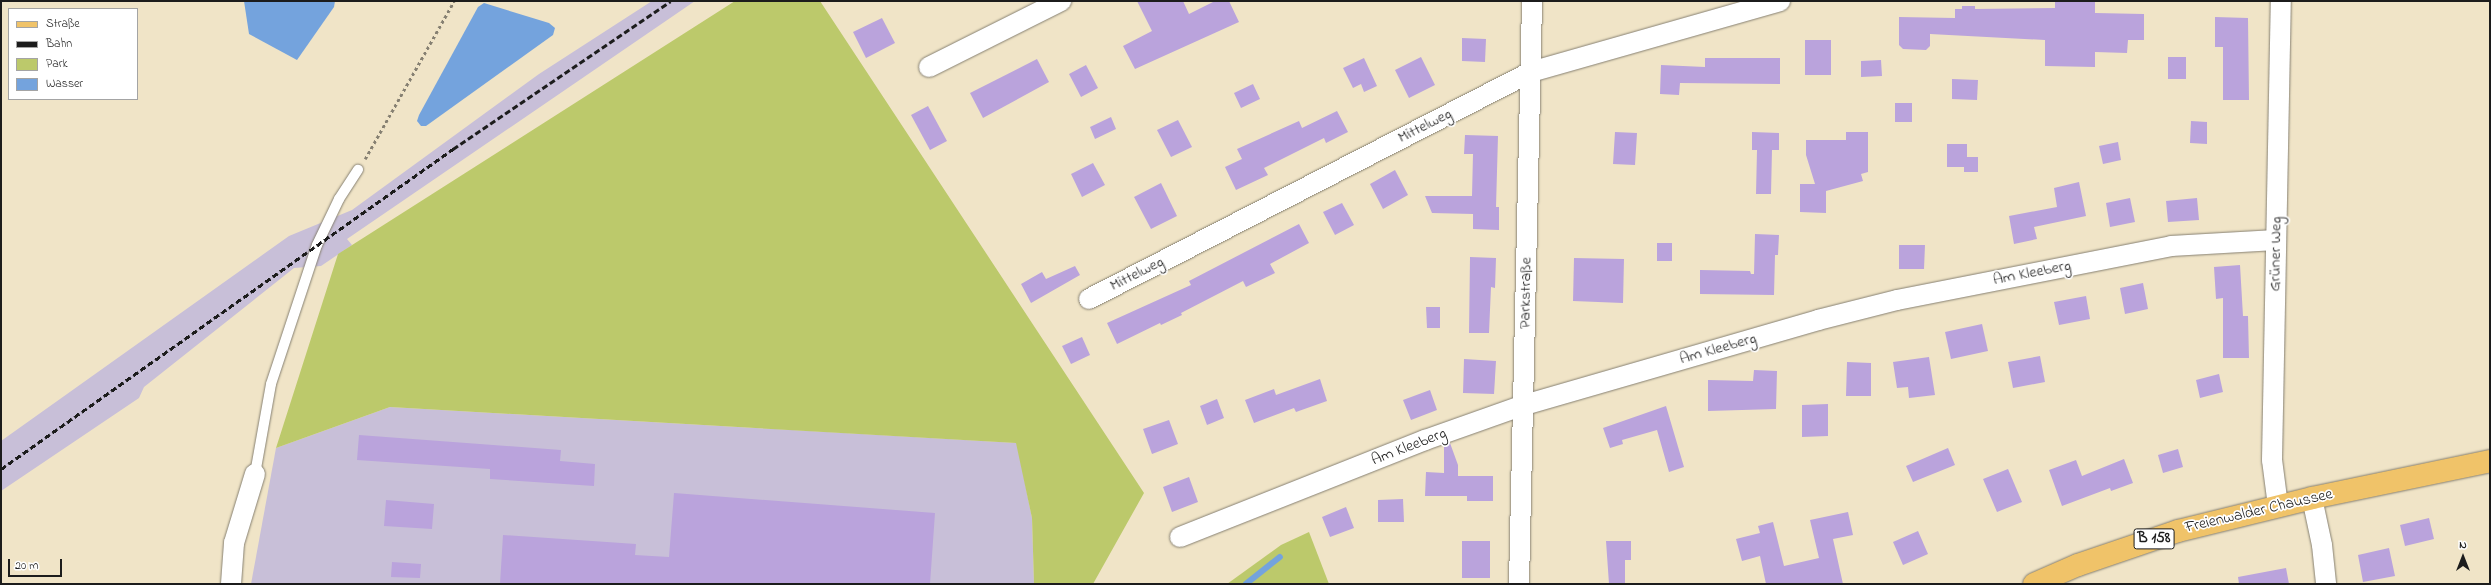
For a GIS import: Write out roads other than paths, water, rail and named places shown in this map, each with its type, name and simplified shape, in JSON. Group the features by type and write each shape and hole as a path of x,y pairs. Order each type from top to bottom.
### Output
{"main road":[{"name":"Freienwalder Chaussee","path":"2034,584 2078,565 2178,531 2312,498 2490,461"}],"street":[{"path":"929,67 1061,1"},
{"name":"Parkstraße","path":"1519,584 1532,1"},
{"name":"Mittelweg","path":"1089,299 1530,72 1780,1"},
{"name":"Grüner Weg","path":"2278,506 2272,460 2281,1"},
{"name":"Am Kleeberg","path":"1180,537 1425,440 1524,405 1897,300 2171,246 2276,240"},
{"path":"230,584 234,543 255,474"},
{"path":"2312,498 2322,545 2326,584"}],"lane":[{"path":"255,474 271,384 317,245 338,199 358,170"}],"water":[{"path":"244,1 335,1 334,7 297,60 249,34"},
{"path":"484,3 549,23 555,28 553,35 426,126 421,126 417,121 419,115 478,7"}],"waterway":[{"path":"1246,584 1280,557"}],"railway":[{"path":"1,469 453,149 671,1"}]}
